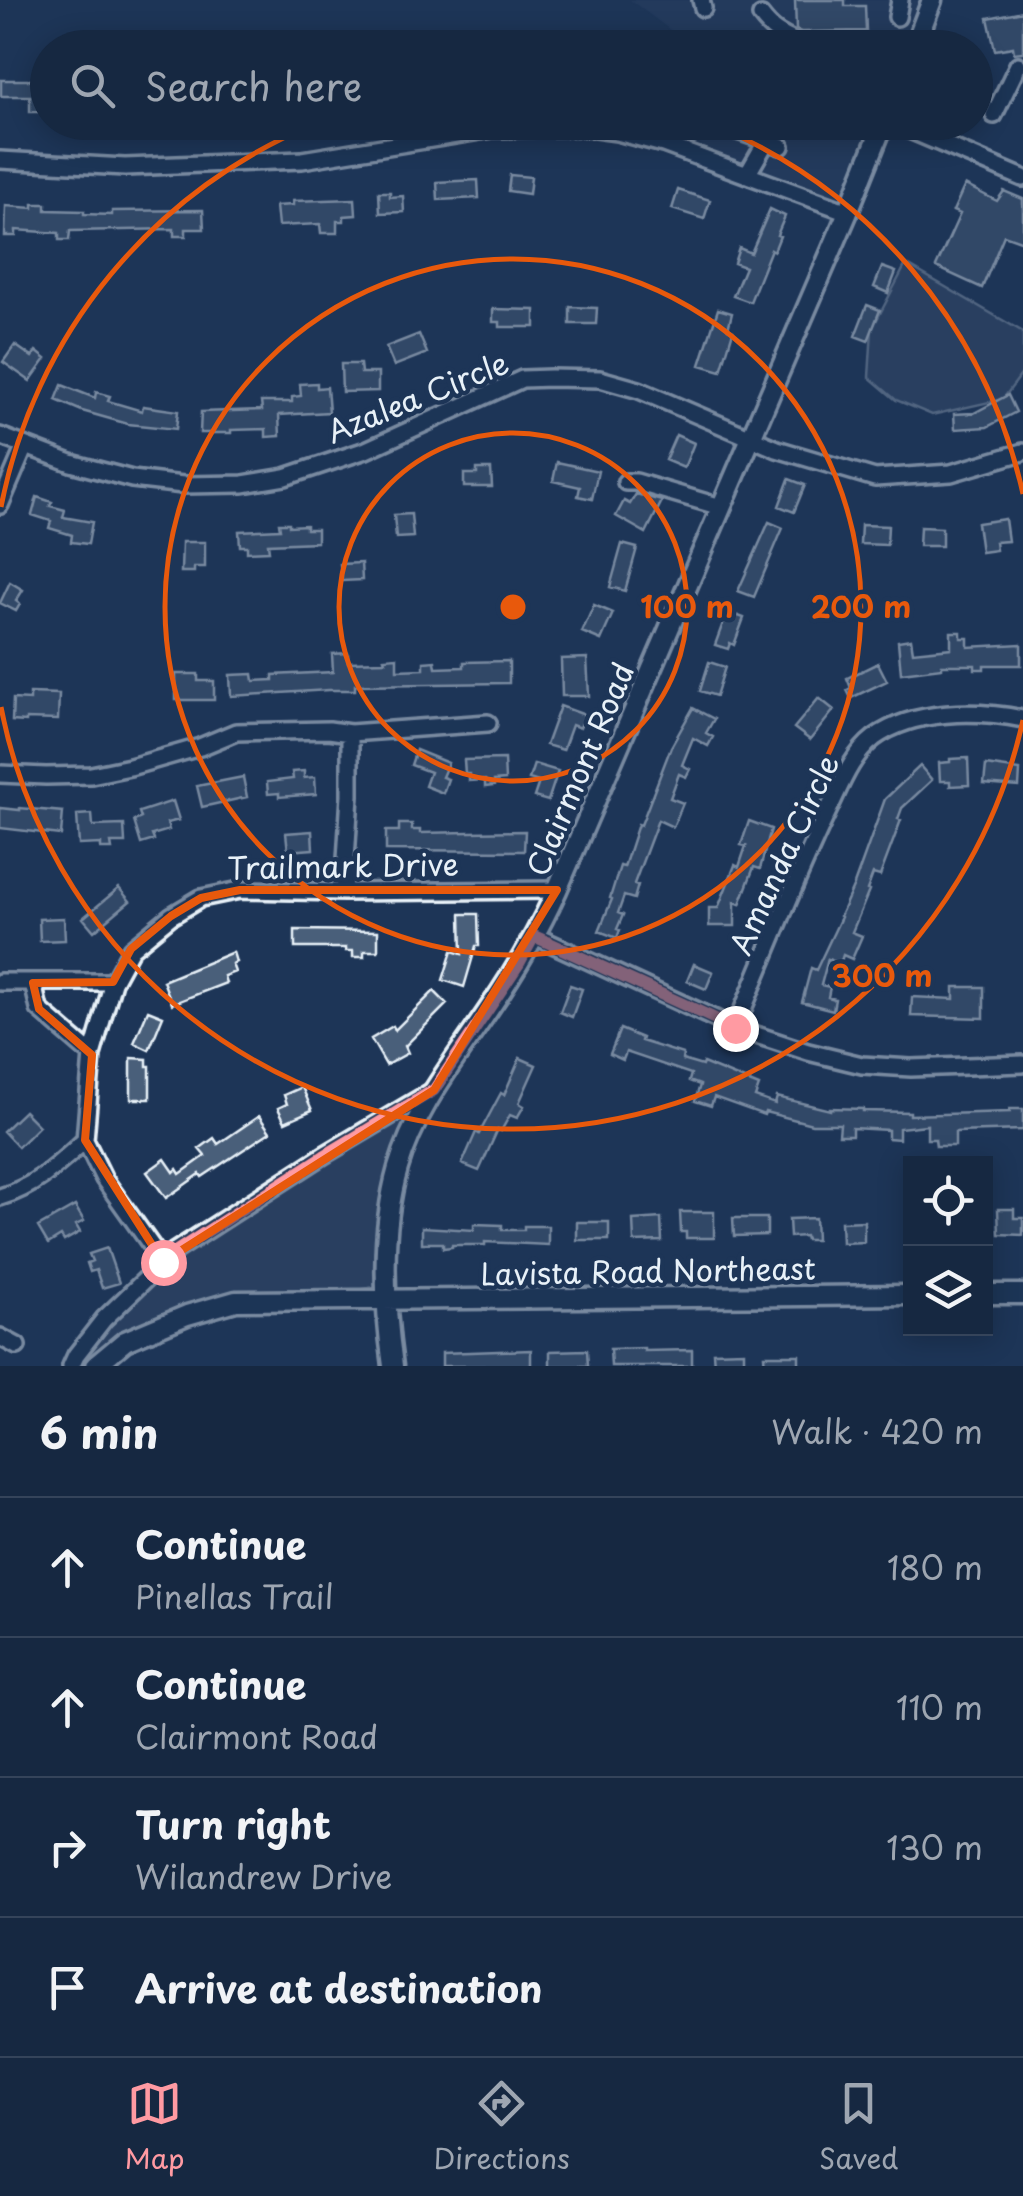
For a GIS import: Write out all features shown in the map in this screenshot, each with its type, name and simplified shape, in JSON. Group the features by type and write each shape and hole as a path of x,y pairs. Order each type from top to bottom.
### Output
{"main road":[{"path":"921,30 932,0"},
{"name":"Clairmont Road","path":"392,1366 386,1238 392,1191 407,1142 434,1090 518,965 557,890 880,140"},
{"path":"993,1294 1023,1294"},
{"name":"Lavista Road Northeast","path":"95,1366 124,1341 187,1315 236,1301 903,1295"}],"street":[{"path":"761,16 771,30"},
{"path":"994,115 1017,68"},
{"path":"0,160 125,167 302,160 425,140"},
{"path":"647,140 848,212"},
{"path":"748,175 774,144 763,140"},
{"path":"917,140 931,149 1023,178"},
{"name":"Azalea Circle","path":"0,436 72,464 132,478 183,486 243,484 284,476 366,450 522,379 551,378 600,379 639,390 776,450 875,478 950,473 1023,452"},
{"path":"0,505 25,446"},
{"path":"626,482 721,507"},
{"name":"Amanda Circle","path":"735,1028 811,847 851,765 872,740 894,726 919,718 965,714 1023,719"},
{"path":"0,774 90,775 183,752 236,732 350,733 488,723"},
{"path":"344,892 350,733"},
{"name":"Trailmark Drive","path":"85,1140 92,1055 114,982 131,949 171,916 201,898 240,890 557,890"},
{"path":"534,936 735,1028 808,1052 862,1065 911,1068 1023,1064"},
{"path":"0,982 114,982"},
{"path":"33,983 39,1009 92,1055"},
{"path":"71,1366 104,1320 175,1252 434,1090"},
{"path":"0,1198 22,1191 44,1176 85,1140 104,1179 163,1262"},
{"path":"0,1337 17,1346"}],"highlighted area":[{"path":"240,890 557,890 434,1090 163,1262 85,1140 92,1055 39,1009 33,983 113,982 131,949 171,916 201,898"}],"shaded area":[{"path":"630,0 923,0 911,30 670,30"},
{"path":"693,140 867,140 835,223"},
{"path":"906,264 1023,332 1023,372 1003,399 932,415 896,400 869,377 872,329"},
{"path":"417,1105 389,1212 386,1285 187,1315 95,1366 71,1366 163,1262"}],"building":[{"path":"795,0 845,0 845,6 865,6 866,30 796,30"},
{"path":"1023,11 1023,52 1014,53 1013,47 995,50 988,18"},
{"path":"1,80 30,80 30,96 1,96"},
{"path":"510,175 531,177 529,194 508,191"},
{"path":"478,180 479,198 438,200 437,182"},
{"path":"965,185 997,201 1004,191 1023,199 1023,242 1004,235 982,288 936,267 960,214 953,211"},
{"path":"678,190 710,200 704,219 672,209"},
{"path":"379,192 390,192 390,197 403,196 404,212 380,213"},
{"path":"355,199 356,215 337,221 337,233 321,233 320,224 278,226 276,206 293,205 293,201"},
{"path":"33,204 46,204 46,210 112,215 112,211 203,210 204,229 186,229 186,236 174,236 174,229 70,231 69,240 59,240 59,233 16,230 16,236 5,236 6,206 33,208"},
{"path":"770,209 785,216 774,251 771,249 750,302 733,296 745,267 734,263 739,248 751,253"},
{"path":"882,267 896,272 888,293 874,287"},
{"path":"867,305 880,310 868,341 855,336"},
{"path":"570,307 597,308 596,324 570,324"},
{"path":"493,309 535,310 535,327 500,327 500,322 493,322"},
{"path":"718,309 732,313 728,329 733,331 721,371 700,365"},
{"path":"419,334 427,353 394,366 386,347"},
{"path":"15,345 32,357 36,351 46,359 30,381 3,362"},
{"path":"341,364 360,364 361,373 378,373 378,391 342,392"},
{"path":"317,383 317,388 327,387 329,412 279,415 280,436 266,437 266,429 200,433 201,412 262,410 261,402 292,402 292,397 301,396 300,384"},
{"path":"62,385 95,398 96,392 110,396 108,401 142,411 143,406 178,411 176,429 128,424 82,411 56,400"},
{"path":"1008,395 1016,412 987,427 955,429 954,414 974,413"},
{"path":"676,435 694,443 684,468 665,460"},
{"path":"557,462 598,471 592,499 578,496 580,487 553,481"},
{"path":"477,469 491,469 492,487 464,487 464,474 477,474"},
{"path":"789,479 805,485 794,512 779,506"},
{"path":"636,494 662,501 646,533 616,516 624,501 630,504"},
{"path":"37,497 65,510 63,517 92,522 88,544 71,542 72,535 49,528 51,521 32,515"},
{"path":"411,514 413,537 396,538 394,515"},
{"path":"1005,519 1008,541 995,542 996,550 981,552 977,523"},
{"path":"769,522 783,528 754,597 738,591"},
{"path":"279,523 317,529 317,542 268,544 269,551 247,552 247,546 240,546 239,531 280,529"},
{"path":"861,525 888,526 887,545 860,544"},
{"path":"920,527 942,528 942,546 919,546"},
{"path":"182,542 205,542 205,567 181,572"},
{"path":"622,544 637,548 625,591 610,587"},
{"path":"361,563 362,580 342,581 340,564"},
{"path":"10,582 23,590 16,601 20,604 16,611 0,603"},
{"path":"594,605 613,613 601,640 582,632"},
{"path":"727,612 744,618 734,645 730,643 728,649 715,645"},
{"path":"951,632 961,632 961,638 968,638 968,647 1021,644 1021,665 984,665 984,669 975,669 975,665 942,665 901,673 898,641 911,639 913,652 951,648"},
{"path":"348,653 348,662 397,657 397,670 424,669 424,662 435,661 436,668 464,667 464,662 509,661 509,683 355,685 355,690 231,696 230,675 253,674 254,681 273,680 273,675 333,672 332,654"},
{"path":"587,658 589,696 562,696 561,659"},
{"path":"709,662 725,667 716,696 700,691"},
{"path":"878,663 887,681 851,698 847,678"},
{"path":"176,674 198,674 198,681 214,681 214,700 176,700"},
{"path":"30,693 59,694 58,720 12,721 13,699 30,700"},
{"path":"819,698 834,710 810,740 794,728"},
{"path":"560,706 585,715 580,728 572,725 563,750 546,745"},
{"path":"693,708 714,719 706,733 713,737 708,746 693,738 682,765 690,769 686,777 679,774 670,798 683,803 673,827 658,820 634,884 638,885 634,899 624,896 618,913 623,915 617,938 599,931 620,866 624,867 671,747"},
{"path":"416,750 448,763 442,777 448,779 443,793 425,786 430,772 411,765"},
{"path":"968,758 969,785 950,786 950,781 940,781 939,763"},
{"path":"504,759 505,780 494,781 494,786 485,787 485,780 469,781 469,774 465,774 464,760"},
{"path":"534,764 558,771 548,801 534,797 539,782 529,779"},
{"path":"986,765 1020,770 1019,787 984,784"},
{"path":"920,766 932,780 902,808 880,876 873,874 852,932 862,936 852,959 843,955 840,964 828,959 821,985 830,987 828,997 835,999 833,1010 802,1002 811,968 816,970 841,917 885,799"},
{"path":"304,771 304,778 315,777 316,794 268,794 267,782 293,779 292,772"},
{"path":"243,777 247,797 202,807 197,786"},
{"path":"173,801 179,820 167,823 169,830 152,835 154,840 141,844 134,821 141,818 139,812"},
{"path":"0,808 63,812 61,835 0,828"},
{"path":"92,814 93,826 124,825 125,843 111,843 112,849 101,849 101,844 79,845 77,815"},
{"path":"749,821 771,829 760,869 754,867 740,904 735,902 735,926 709,926 709,908 718,908 735,865 739,867"},
{"path":"399,824 412,824 412,830 420,833 525,831 524,851 386,850 386,831 399,831"},
{"path":"312,831 313,849 288,851 286,833"},
{"path":"119,888 130,901 94,931 83,918"},
{"path":"461,914 478,914 479,946 464,987 443,980 452,951 462,954"},
{"path":"64,918 65,940 40,941 39,919"},
{"path":"295,930 378,931 378,951 364,951 364,957 353,957 353,951 346,948 295,948"},
{"path":"233,952 235,972 224,976 226,983 172,1004 163,981"},
{"path":"694,964 713,972 706,989 687,981"},
{"path":"570,985 582,989 572,1017 560,1012"},
{"path":"954,987 984,987 984,1018 911,1016 912,997 954,999"},
{"path":"434,991 447,1004 405,1046 408,1053 386,1065 371,1039 393,1026 395,1030"},
{"path":"148,1010 163,1016 149,1050 134,1043"},
{"path":"620,1029 642,1038 641,1041 683,1054 682,1060 702,1066 703,1063 759,1086 755,1097 775,1104 777,1097 830,1110 863,1109 910,1115 1023,1109 1023,1130 955,1132 955,1146 936,1146 935,1139 927,1139 927,1125 899,1128 899,1139 888,1138 888,1130 852,1128 852,1135 839,1135 840,1124 812,1124 765,1112 764,1115 714,1097 711,1106 695,1101 700,1085 689,1081 691,1074 626,1052 623,1060 610,1054"},
{"path":"131,1058 147,1059 150,1099 131,1099"},
{"path":"520,1058 536,1065 519,1103 524,1106 517,1118 510,1115 501,1131 498,1129 479,1171 462,1164 476,1132 479,1134 501,1093 504,1095"},
{"path":"302,1087 312,1110 285,1122 278,1108 287,1104 284,1095"},
{"path":"24,1111 39,1126 18,1147 3,1131"},
{"path":"259,1116 270,1132 166,1198 147,1172 165,1159 180,1174 205,1156 199,1149 214,1138 218,1144"},
{"path":"75,1206 84,1221 76,1225 80,1232 48,1244 38,1227"},
{"path":"998,1209 1014,1209 1014,1218 1023,1218 1023,1235 999,1234"},
{"path":"680,1212 714,1212 714,1238 686,1238 686,1232 681,1232"},
{"path":"661,1218 662,1241 634,1242 633,1220"},
{"path":"733,1218 767,1218 767,1235 734,1236"},
{"path":"815,1218 816,1240 790,1237 789,1219"},
{"path":"864,1221 864,1242 842,1243 841,1222"},
{"path":"577,1222 609,1222 609,1240 577,1240"},
{"path":"474,1224 502,1225 502,1230 548,1226 548,1245 485,1242 443,1248 443,1243 422,1243 422,1227 474,1230"},
{"path":"107,1248 119,1283 102,1288 96,1270 90,1272 87,1263 92,1261 89,1254"},
{"path":"610,1349 692,1350 692,1366 611,1366"},
{"path":"531,1350 531,1366 442,1366 442,1353"},
{"path":"587,1350 588,1366 550,1366 550,1351"},
{"path":"744,1351 744,1366 714,1366 713,1352"},
{"path":"764,1355 799,1355 799,1366 765,1366"}],"route":[{"path":"163,1262 324,1156 434,1090 534,936 735,1028"}]}
